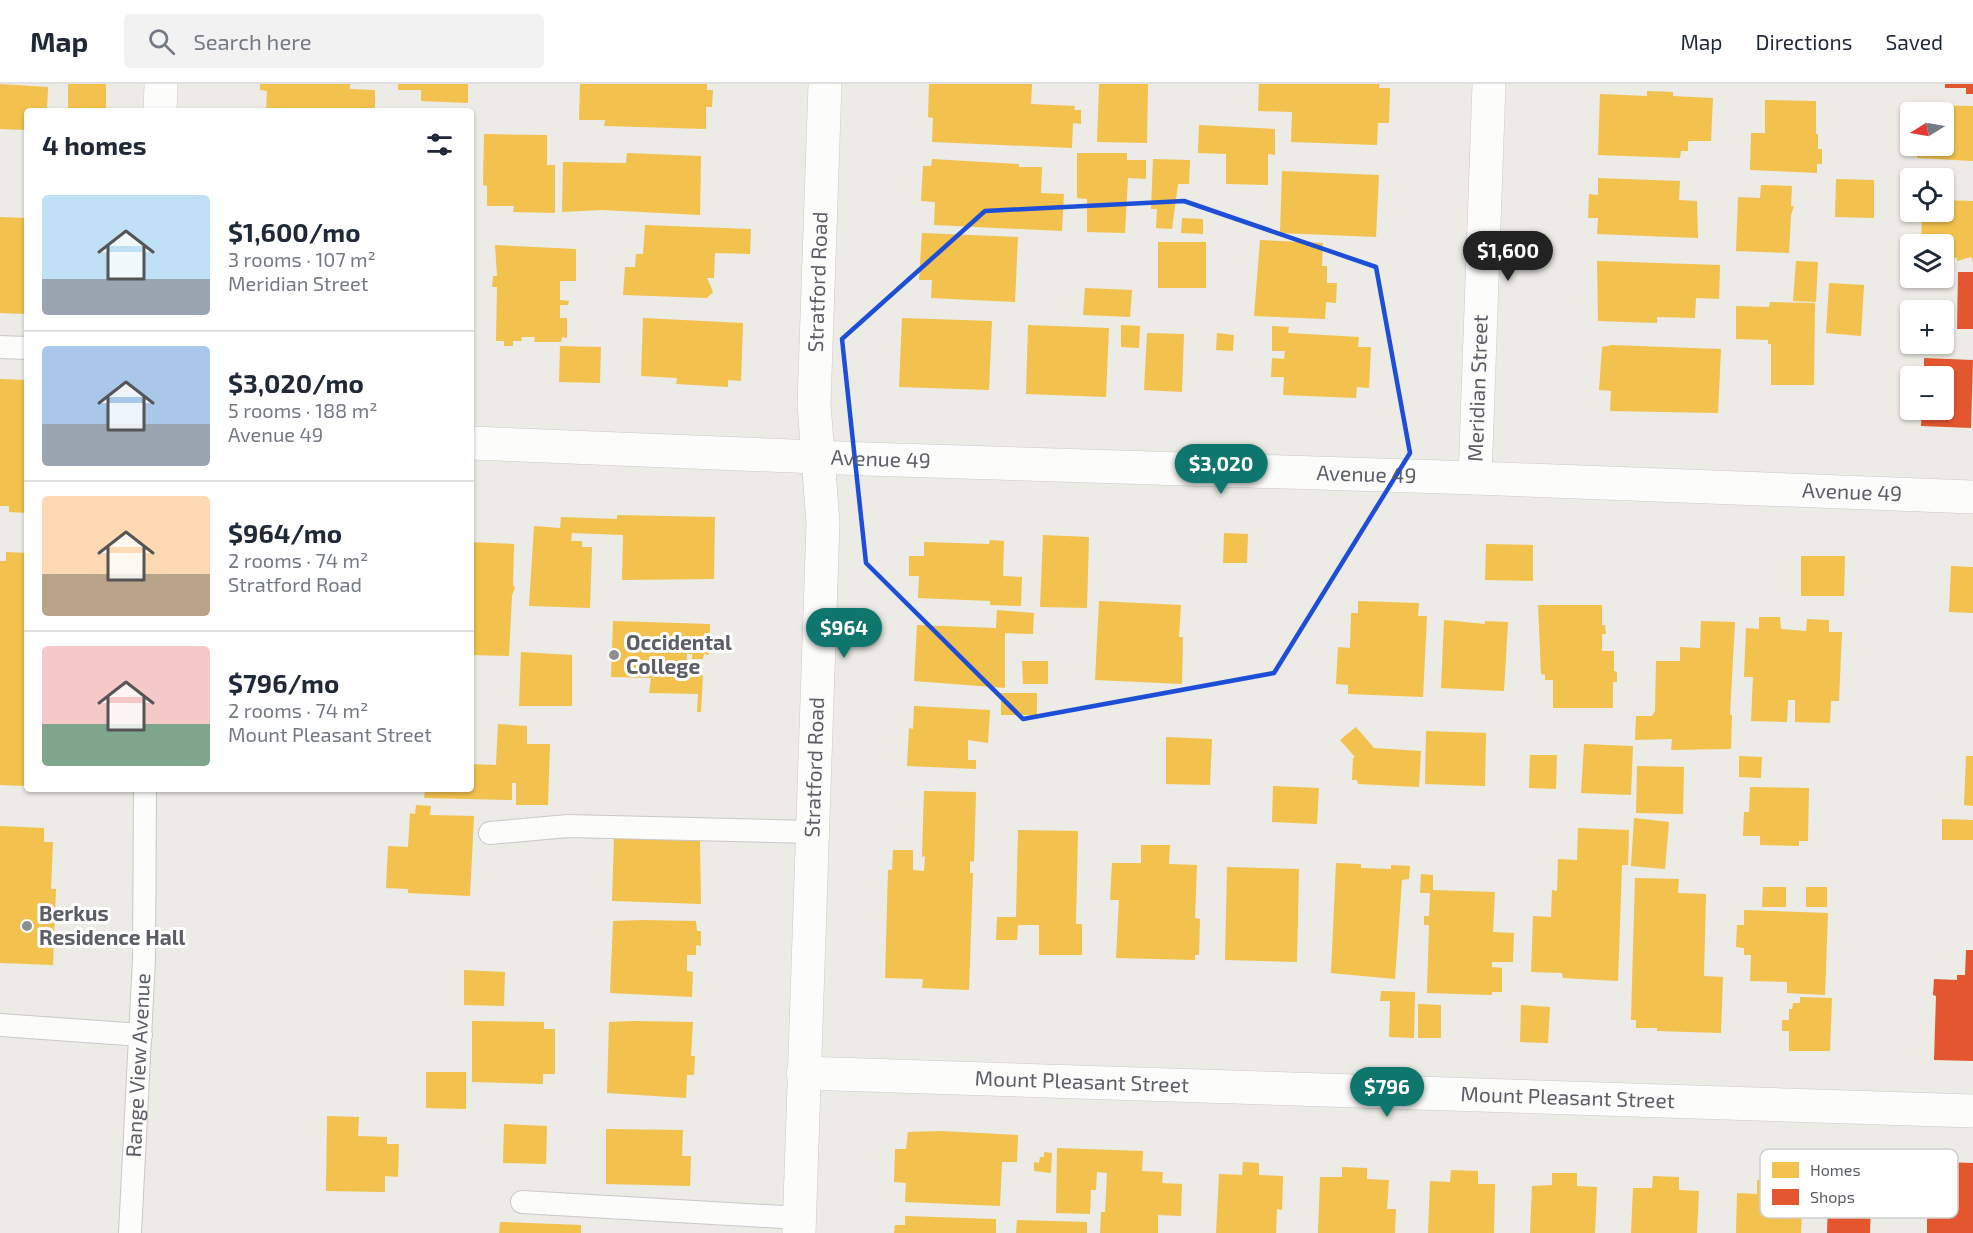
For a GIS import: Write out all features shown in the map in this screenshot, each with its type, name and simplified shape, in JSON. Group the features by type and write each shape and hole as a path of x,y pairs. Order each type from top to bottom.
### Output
{"street":[{"path":"160,108 161,84"},
{"name":"Stratford Road","path":"799,1226 823,523 814,392 825,84"},
{"name":"Meridian Street","path":"1475,477 1490,84"},
{"name":"Avenue 49","path":"474,443 819,458 1475,477 1973,497"},
{"name":"Mount Pleasant Street","path":"803,1073 1973,1111"}],"lane":[{"path":"0,347 24,348"},
{"name":"Range View Avenue","path":"130,1233 144,959 145,792"},
{"path":"490,833 568,826 811,832"},
{"path":"0,1025 141,1035"},
{"path":"522,1202 799,1226"}],"highlighted area":[{"path":"1184,201 1376,267 1410,453 1274,673 1023,719 866,563 842,339 985,211"}],"building: Homes":[{"path":"0,84 48,87 47,108 24,108 24,130 0,129"},
{"path":"68,84 106,84 106,108 68,108"},
{"path":"260,84 350,84 350,89 375,90 375,108 266,108 267,91 260,90"},
{"path":"398,84 468,84 468,103 421,101 421,90 398,90"},
{"path":"580,84 707,84 707,90 713,90 712,107 706,107 706,129 604,126 605,120 579,120"},
{"path":"929,84 1032,84 1031,104 1075,106 1074,110 1081,110 1081,124 1073,123 1072,148 932,142 933,118 928,117"},
{"path":"1099,84 1148,84 1147,143 1097,142"},
{"path":"1259,84 1380,84 1379,88 1390,88 1389,123 1378,123 1377,145 1291,142 1292,112 1258,111"},
{"path":"1647,91 1673,92 1673,96 1713,98 1711,141 1688,141 1688,151 1681,151 1680,158 1598,155 1600,94 1647,96"},
{"path":"1765,100 1816,101 1816,134 1818,134 1818,149 1822,149 1822,164 1817,164 1817,173 1750,170 1751,133 1765,133"},
{"path":"1954,106 1973,106 1973,161 1917,158 1917,156 1954,156"},
{"path":"1199,125 1275,129 1275,155 1268,154 1268,185 1226,184 1226,154 1198,153"},
{"path":"484,134 547,135 547,165 555,165 555,213 513,212 514,206 487,206 487,186 483,185"},
{"path":"627,153 701,156 700,215 602,210 562,212 563,162 626,163"},
{"path":"1077,153 1127,153 1127,160 1146,160 1146,179 1128,178 1125,233 1087,232 1087,199 1077,198"},
{"path":"932,159 1042,167 1041,193 1064,194 1062,231 934,225 935,202 921,201 923,166 931,166"},
{"path":"1153,159 1190,160 1189,184 1178,184 1172,229 1156,228 1157,209 1151,209"},
{"path":"1282,171 1379,175 1376,237 1280,233"},
{"path":"1598,178 1680,181 1679,200 1697,201 1698,238 1597,234 1598,218 1588,218 1589,194 1598,195"},
{"path":"1836,179 1874,180 1874,218 1835,217"},
{"path":"1761,185 1792,186 1791,206 1794,206 1791,215 1789,253 1736,251 1738,197 1760,198"},
{"path":"1954,200 1973,201 1973,262 1971,257 1957,261 1957,258 1954,258 1954,234 1921,234 1922,222 1954,222"},
{"path":"0,217 24,218 24,314 0,313"},
{"path":"1182,218 1203,219 1203,234 1181,233"},
{"path":"645,225 751,229 750,254 715,253 714,278 707,278 713,292 707,298 623,295 625,267 635,267 636,254 643,254"},
{"path":"922,233 1018,237 1015,302 931,298 932,280 919,280"},
{"path":"1260,240 1323,243 1322,266 1327,266 1327,283 1337,283 1336,303 1326,302 1325,319 1254,316"},
{"path":"1158,242 1206,242 1206,288 1158,288"},
{"path":"495,245 576,249 576,281 560,281 560,300 569,301 568,305 560,305 560,318 567,318 567,338 562,337 561,342 534,342 535,337 521,337 522,341 513,341 513,346 504,346 504,341 496,341 497,287 492,287 493,276 497,276"},
{"path":"1597,261 1720,265 1719,299 1696,298 1695,318 1657,317 1657,323 1598,321"},
{"path":"1796,261 1818,262 1816,302 1793,301"},
{"path":"1829,283 1864,285 1861,336 1826,333"},
{"path":"1085,288 1132,290 1130,317 1083,315"},
{"path":"1770,302 1815,303 1814,385 1771,385 1771,344 1768,344 1768,340 1736,339 1736,306 1769,307"},
{"path":"643,318 743,323 741,381 728,380 728,387 676,384 677,378 641,376"},
{"path":"902,318 992,321 989,390 899,387"},
{"path":"1028,325 1109,328 1106,397 1026,394"},
{"path":"1121,325 1140,326 1139,348 1121,347"},
{"path":"1272,326 1289,327 1288,333 1359,337 1358,347 1371,347 1369,388 1357,387 1356,398 1283,395 1284,377 1271,377 1272,358 1284,359 1285,351 1272,351"},
{"path":"1147,333 1184,334 1182,392 1144,390"},
{"path":"1217,333 1234,335 1233,351 1216,350"},
{"path":"1612,345 1721,349 1718,413 1610,411 1611,391 1599,390 1602,347"},
{"path":"560,346 601,347 600,383 559,382"},
{"path":"0,379 24,380 24,513 9,512 9,506 0,506"},
{"path":"617,515 715,517 714,579 622,580 623,535 572,533 571,541 582,541 582,547 592,547 590,608 529,606 534,526 560,528 561,517 617,519"},
{"path":"1224,533 1248,534 1247,563 1223,563"},
{"path":"1043,535 1089,537 1087,608 1040,607"},
{"path":"990,540 1004,541 1003,576 1022,577 1021,606 990,605 990,601 918,598 919,576 909,576 909,556 924,556 924,542 989,544"},
{"path":"474,542 514,544 513,585 515,588 512,595 509,656 474,655"},
{"path":"1486,544 1533,545 1533,581 1485,580"},
{"path":"6,552 24,553 24,786 0,785 0,561 6,561"},
{"path":"1801,556 1845,556 1844,596 1801,596"},
{"path":"1951,566 1973,567 1973,613 1949,612"},
{"path":"1099,601 1181,605 1179,637 1183,637 1182,684 1095,680"},
{"path":"1358,601 1419,603 1418,616 1427,616 1423,697 1348,694 1348,685 1336,684 1338,647 1350,648 1351,613 1358,613"},
{"path":"1538,605 1602,605 1602,625 1605,625 1606,634 1602,634 1602,651 1614,651 1614,671 1617,672 1617,682 1613,682 1613,708 1553,708 1553,680 1545,680 1545,675 1541,674"},
{"path":"997,610 1034,613 1033,634 1005,633 1005,688 914,681 917,625 996,628"},
{"path":"1759,617 1780,617 1781,629 1806,631 1807,619 1829,620 1829,632 1842,632 1839,701 1831,701 1830,723 1795,722 1795,700 1788,700 1787,722 1751,721 1753,677 1744,677 1746,628 1759,629"},
{"path":"1444,620 1485,624 1485,621 1508,622 1504,691 1441,688"},
{"path":"613,621 710,624 709,655 704,654 703,659 692,659 692,654 687,654 686,675 703,675 701,712 697,712 698,694 649,693 651,678 611,677"},
{"path":"1701,621 1735,622 1730,715 1732,715 1731,749 1671,750 1672,739 1635,740 1636,716 1652,716 1655,711 1656,661 1680,661 1680,647 1700,648"},
{"path":"521,652 572,655 572,706 519,706"},
{"path":"1022,661 1048,661 1048,684 1023,684"},
{"path":"1001,693 1037,693 1037,715 1001,715"},
{"path":"914,706 990,710 988,743 968,740 968,760 976,760 976,769 907,766 909,728 913,729"},
{"path":"498,724 527,726 527,744 550,744 548,805 516,805 516,783 512,783 512,800 424,798 425,792 474,792 474,764 496,765"},
{"path":"1356,727 1374,748 1421,751 1419,787 1358,784 1357,780 1352,780 1353,758 1355,757 1340,740"},
{"path":"1426,731 1486,733 1485,786 1425,784"},
{"path":"1166,737 1212,739 1210,785 1166,784"},
{"path":"1584,744 1633,746 1631,795 1581,793"},
{"path":"1530,755 1557,755 1556,789 1529,788"},
{"path":"1739,756 1762,757 1761,778 1739,777"},
{"path":"1966,756 1973,756 1973,806 1964,805"},
{"path":"1637,766 1684,767 1683,814 1636,813"},
{"path":"1273,786 1319,788 1317,824 1272,822"},
{"path":"1750,787 1809,788 1808,841 1799,841 1799,846 1760,845 1760,836 1743,836 1744,812 1749,812"},
{"path":"924,791 976,792 974,862 970,861 970,873 973,873 969,990 922,988 923,979 885,978 888,870 892,870 893,850 913,850 913,870 924,871 925,856 922,857"},
{"path":"416,805 431,806 430,815 474,816 470,896 408,893 408,889 386,888 388,846 408,847 410,813 415,814"},
{"path":"1634,818 1669,822 1665,869 1631,866"},
{"path":"1942,819 1973,820 1973,840 1942,840"},
{"name":"Berkus Residence Hall","path":"0,826 44,828 44,842 53,842 51,889 56,889 53,965 0,963"},
{"path":"1578,828 1629,830 1628,865 1622,865 1618,981 1563,978 1562,973 1531,972 1533,916 1551,917 1552,890 1557,891 1558,859 1577,860"},
{"path":"1018,830 1078,831 1076,924 1082,924 1082,955 1039,955 1039,925 1018,925 1017,940 996,940 997,917 1016,917"},
{"path":"614,838 700,841 701,904 612,901"},
{"path":"1141,845 1170,845 1169,864 1197,865 1195,918 1200,919 1199,955 1195,955 1195,960 1116,958 1119,900 1110,900 1112,863 1141,863"},
{"path":"1336,863 1361,864 1361,868 1391,869 1391,865 1410,866 1409,879 1402,880 1395,979 1331,973"},
{"path":"1227,867 1299,869 1297,962 1225,960"},
{"path":"1421,874 1433,875 1433,890 1495,892 1493,932 1514,933 1513,962 1492,962 1492,967 1502,968 1502,992 1492,992 1492,995 1427,993 1429,925 1424,925 1424,916 1429,916 1430,893 1420,893"},
{"path":"1635,878 1679,879 1678,893 1706,894 1704,976 1723,977 1721,1033 1636,1028 1636,1020 1631,1020"},
{"path":"1763,887 1786,887 1786,907 1762,907"},
{"path":"1806,887 1827,887 1827,907 1806,907"},
{"path":"1744,910 1828,913 1825,995 1787,993 1787,982 1750,981 1751,955 1744,955 1744,948 1736,947 1737,925 1744,925"},
{"path":"613,921 696,921 697,931 701,931 701,946 696,945 696,955 687,955 687,971 693,972 692,997 610,993"},
{"path":"464,970 505,972 504,1006 464,1005"},
{"path":"1381,991 1415,992 1414,1038 1389,1037 1390,1001 1380,1001"},
{"path":"1800,997 1832,998 1830,1051 1789,1051 1789,1031 1782,1031 1782,1020 1789,1020 1789,1009 1792,1009 1793,1003 1800,1003"},
{"path":"1418,1004 1441,1005 1441,1038 1418,1038"},
{"path":"1521,1005 1550,1007 1548,1043 1520,1042"},
{"path":"472,1021 544,1022 544,1029 555,1029 555,1074 543,1074 543,1084 472,1082"},
{"path":"609,1022 693,1022 691,1056 695,1056 694,1075 687,1075 686,1098 607,1093"},
{"path":"426,1072 466,1072 466,1109 426,1108"},
{"path":"327,1116 359,1117 358,1136 387,1137 387,1144 399,1144 398,1177 385,1176 385,1192 326,1191"},
{"path":"504,1124 547,1126 546,1164 503,1163"},
{"path":"606,1129 683,1130 682,1156 691,1156 690,1186 606,1184"},
{"path":"941,1131 1018,1135 1017,1162 1002,1162 1000,1206 905,1202 906,1183 894,1182 895,1149 906,1149 908,1132"},
{"path":"1057,1148 1143,1151 1142,1171 1163,1172 1162,1183 1182,1184 1181,1216 1158,1215 1158,1233 1100,1233 1101,1212 1105,1212 1107,1173 1097,1172 1096,1190 1091,1190 1090,1214 1056,1213"},
{"path":"1044,1152 1052,1153 1051,1173 1034,1171 1034,1162 1039,1163 1040,1157 1044,1157"},
{"path":"1243,1162 1259,1163 1259,1175 1283,1176 1282,1210 1277,1209 1276,1233 1216,1233 1219,1174 1242,1175"},
{"path":"1342,1167 1367,1168 1367,1179 1389,1180 1387,1209 1396,1209 1395,1233 1318,1233 1320,1177 1342,1177"},
{"path":"1451,1170 1478,1171 1478,1184 1495,1184 1494,1233 1428,1233 1430,1181 1450,1182"},
{"path":"1552,1173 1577,1173 1577,1186 1597,1187 1595,1233 1530,1233 1532,1186 1552,1185"},
{"path":"1653,1176 1679,1177 1679,1190 1699,1191 1697,1233 1631,1233 1633,1188 1652,1188"},
{"path":"1757,1180 1760,1180 1760,1218 1802,1218 1801,1233 1736,1233 1737,1193 1757,1194"},
{"path":"905,1216 996,1219 996,1233 894,1233 895,1225 905,1225"},
{"path":"1017,1220 1087,1222 1087,1233 1016,1233"},
{"path":"500,1222 581,1225 581,1233 499,1233"}],"building: Shops":[{"path":"1945,84 1973,84 1973,94 1966,94 1966,88 1945,88"},
{"path":"1958,272 1973,272 1973,329 1957,329"},
{"path":"1924,358 1973,360 1971,428 1921,426 1921,420 1954,420 1954,366 1924,366"},
{"path":"1966,950 1973,950 1973,1061 1934,1060 1936,996 1933,995 1934,979 1957,980 1957,975 1965,975"},
{"path":"1958,1162 1973,1163 1973,1233 1927,1233 1927,1218 1958,1218"},
{"path":"1827,1218 1870,1218 1870,1233 1827,1233"}],"place":[{"name":"Occidental College","path":"614,655"},
{"name":"Berkus Residence Hall","path":"27,926"}]}
